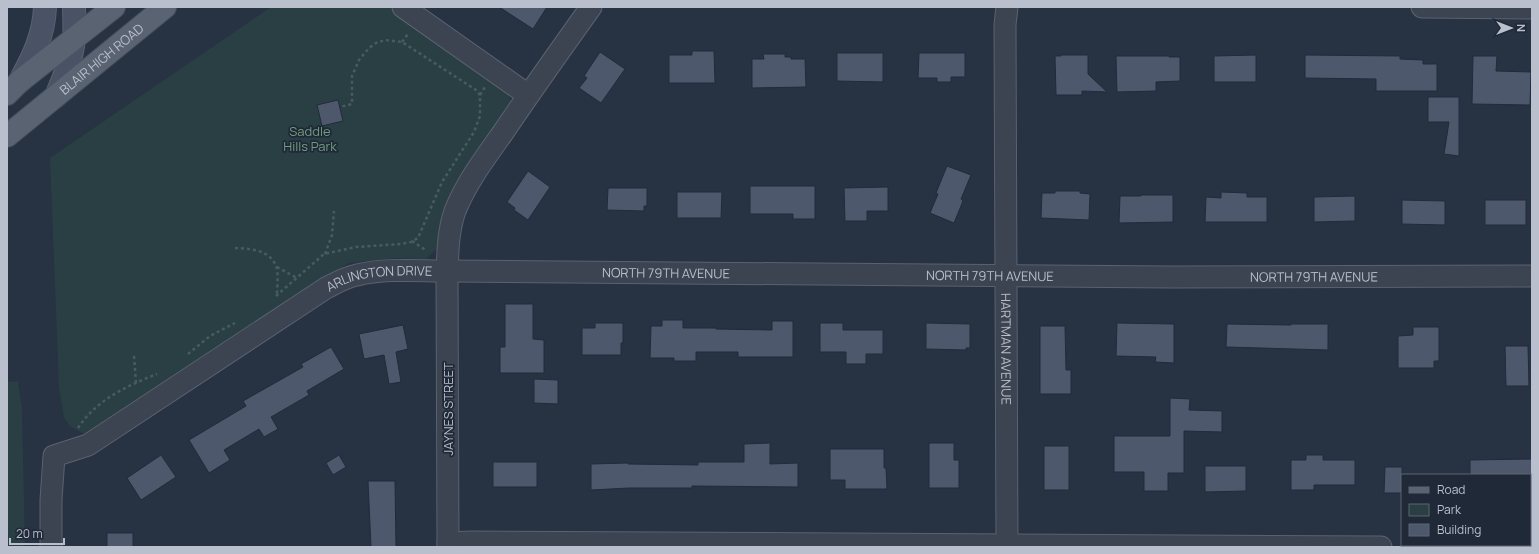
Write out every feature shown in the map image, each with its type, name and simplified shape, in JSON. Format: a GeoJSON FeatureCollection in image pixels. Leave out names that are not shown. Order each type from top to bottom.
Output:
{"type":"FeatureCollection","features":[{"type":"Feature","properties":{"kind":"main road"},"geometry":{"type":"LineString","coordinates":[[14,87],[36,52],[42,33],[45,7]]}},
{"type":"Feature","properties":{"kind":"main road"},"geometry":{"type":"LineString","coordinates":[[56,96],[70,62],[74,39],[74,7]]}},
{"type":"Feature","properties":{"kind":"main road"},"geometry":{"type":"LineString","coordinates":[[14,87],[114,7]]}},
{"type":"Feature","properties":{"kind":"main road","name":"BLAIR HIGH ROAD"},"geometry":{"type":"LineString","coordinates":[[7,136],[165,7]]}},
{"type":"Feature","properties":{"kind":"street"},"geometry":{"type":"LineString","coordinates":[[403,7],[528,95]]}},
{"type":"Feature","properties":{"kind":"street","name":"ARLINGTON DRIVE"},"geometry":{"type":"LineString","coordinates":[[58,455],[88,445],[326,288],[340,281],[357,275],[381,271],[447,271],[448,241],[452,223],[461,197],[472,177],[528,95],[591,7]]}},
{"type":"Feature","properties":{"kind":"street","name":"HARTMAN AVENUE"},"geometry":{"type":"LineString","coordinates":[[1006,7],[1005,275],[1007,546]]}},
{"type":"Feature","properties":{"kind":"street"},"geometry":{"type":"LineString","coordinates":[[1422,7],[1532,8]]}},
{"type":"Feature","properties":{"kind":"street","name":"NORTH 79TH AVENUE"},"geometry":{"type":"LineString","coordinates":[[447,271],[1170,277],[1532,276]]}},
{"type":"Feature","properties":{"kind":"street","name":"JAYNES STREET"},"geometry":{"type":"LineString","coordinates":[[447,271],[448,545]]}},
{"type":"Feature","properties":{"kind":"street"},"geometry":{"type":"LineString","coordinates":[[51,547],[51,500],[58,455]]}},
{"type":"Feature","properties":{"kind":"street"},"geometry":{"type":"LineString","coordinates":[[448,545],[480,542],[1381,547]]}},
{"type":"Feature","properties":{"kind":"path"},"geometry":{"type":"LineString","coordinates":[[324,254],[356,247],[401,244],[411,242],[418,238],[442,182],[474,132],[480,116],[480,95],[476,90],[402,42],[385,40],[376,43],[369,48],[359,60],[352,76],[352,104],[340,107]]}},
{"type":"Feature","properties":{"kind":"path"},"geometry":{"type":"LineString","coordinates":[[272,300],[324,254],[332,235],[334,211]]}},
{"type":"Feature","properties":{"kind":"path"},"geometry":{"type":"LineString","coordinates":[[235,248],[262,251],[276,267],[297,278]]}},
{"type":"Feature","properties":{"kind":"path"},"geometry":{"type":"LineString","coordinates":[[276,267],[277,295]]}},
{"type":"Feature","properties":{"kind":"path"},"geometry":{"type":"LineString","coordinates":[[183,358],[210,336],[240,321]]}},
{"type":"Feature","properties":{"kind":"path"},"geometry":{"type":"LineString","coordinates":[[134,356],[136,383]]}},
{"type":"Feature","properties":{"kind":"path"},"geometry":{"type":"LineString","coordinates":[[58,455],[92,409],[136,383],[163,371]]}},
{"type":"Feature","properties":{"kind":"green space","name":"Saddle Hills Park"},"geometry":{"type":"Polygon","coordinates":[[[271,7],[389,7],[504,88],[510,98],[509,109],[438,248],[426,259],[397,258],[349,263],[316,282],[84,434],[70,426],[64,418],[59,388],[50,158],[271,7]]]}},
{"type":"Feature","properties":{"kind":"green space"},"geometry":{"type":"Polygon","coordinates":[[[18,381],[22,409],[25,547],[7,547],[7,382],[18,381]]]}},
{"type":"Feature","properties":{"kind":"building"},"geometry":{"type":"Polygon","coordinates":[[[499,7],[547,7],[533,29],[499,7]]]}},
{"type":"Feature","properties":{"kind":"building"},"geometry":{"type":"Polygon","coordinates":[[[692,51],[714,51],[715,83],[669,83],[669,55],[692,55],[692,51]]]}},
{"type":"Feature","properties":{"kind":"building"},"geometry":{"type":"Polygon","coordinates":[[[600,52],[625,69],[601,103],[579,88],[587,78],[584,76],[600,52]]]}},
{"type":"Feature","properties":{"kind":"building"},"geometry":{"type":"Polygon","coordinates":[[[837,53],[883,53],[883,82],[837,81],[837,53]]]}},
{"type":"Feature","properties":{"kind":"building"},"geometry":{"type":"Polygon","coordinates":[[[919,53],[965,53],[965,77],[951,77],[951,82],[937,82],[937,78],[918,78],[919,53]]]}},
{"type":"Feature","properties":{"kind":"building"},"geometry":{"type":"Polygon","coordinates":[[[763,54],[785,54],[785,57],[791,57],[791,59],[805,59],[806,87],[752,88],[752,59],[764,59],[763,54]]]}},
{"type":"Feature","properties":{"kind":"building"},"geometry":{"type":"Polygon","coordinates":[[[1088,55],[1088,74],[1107,92],[1082,91],[1082,95],[1056,95],[1055,56],[1088,55]]]}},
{"type":"Feature","properties":{"kind":"building"},"geometry":{"type":"Polygon","coordinates":[[[1256,55],[1256,82],[1214,82],[1214,56],[1256,55]]]}},
{"type":"Feature","properties":{"kind":"building"},"geometry":{"type":"Polygon","coordinates":[[[1305,55],[1400,56],[1400,59],[1423,60],[1423,64],[1437,64],[1437,91],[1376,91],[1376,79],[1305,78],[1305,55]]]}},
{"type":"Feature","properties":{"kind":"building"},"geometry":{"type":"Polygon","coordinates":[[[1116,56],[1180,57],[1180,81],[1156,82],[1156,91],[1117,92],[1116,56]]]}},
{"type":"Feature","properties":{"kind":"building"},"geometry":{"type":"Polygon","coordinates":[[[1473,56],[1497,56],[1496,71],[1531,72],[1530,105],[1472,104],[1473,56]]]}},
{"type":"Feature","properties":{"kind":"building"},"geometry":{"type":"Polygon","coordinates":[[[1428,97],[1459,97],[1459,156],[1444,154],[1449,122],[1428,122],[1428,97]]]}},
{"type":"Feature","properties":{"kind":"building"},"geometry":{"type":"Polygon","coordinates":[[[338,100],[343,121],[322,126],[317,105],[338,100]]]}},
{"type":"Feature","properties":{"kind":"building"},"geometry":{"type":"Polygon","coordinates":[[[947,166],[971,175],[961,199],[963,201],[954,223],[930,213],[947,166]]]}},
{"type":"Feature","properties":{"kind":"building"},"geometry":{"type":"Polygon","coordinates":[[[528,171],[550,187],[528,220],[514,210],[515,208],[507,202],[528,171]]]}},
{"type":"Feature","properties":{"kind":"building"},"geometry":{"type":"Polygon","coordinates":[[[750,186],[815,186],[815,219],[793,219],[793,214],[750,214],[750,186]]]}},
{"type":"Feature","properties":{"kind":"building"},"geometry":{"type":"Polygon","coordinates":[[[888,187],[888,211],[867,211],[867,221],[845,221],[844,188],[888,187]]]}},
{"type":"Feature","properties":{"kind":"building"},"geometry":{"type":"Polygon","coordinates":[[[608,188],[647,188],[647,206],[644,206],[644,211],[607,210],[608,188]]]}},
{"type":"Feature","properties":{"kind":"building"},"geometry":{"type":"Polygon","coordinates":[[[1055,191],[1080,191],[1080,193],[1090,194],[1089,220],[1041,218],[1042,193],[1055,193],[1055,191]]]}},
{"type":"Feature","properties":{"kind":"building"},"geometry":{"type":"Polygon","coordinates":[[[677,192],[722,192],[721,218],[677,218],[677,192]]]}},
{"type":"Feature","properties":{"kind":"building"},"geometry":{"type":"Polygon","coordinates":[[[1221,192],[1247,193],[1247,197],[1267,197],[1267,222],[1205,222],[1206,197],[1221,198],[1221,192]]]}},
{"type":"Feature","properties":{"kind":"building"},"geometry":{"type":"Polygon","coordinates":[[[1173,195],[1173,222],[1119,223],[1120,196],[1173,195]]]}},
{"type":"Feature","properties":{"kind":"building"},"geometry":{"type":"Polygon","coordinates":[[[1355,196],[1355,221],[1314,222],[1314,197],[1355,196]]]}},
{"type":"Feature","properties":{"kind":"building"},"geometry":{"type":"Polygon","coordinates":[[[1402,200],[1445,201],[1445,225],[1402,224],[1402,200]]]}},
{"type":"Feature","properties":{"kind":"building"},"geometry":{"type":"Polygon","coordinates":[[[1485,200],[1526,200],[1526,225],[1485,225],[1485,200]]]}},
{"type":"Feature","properties":{"kind":"building"},"geometry":{"type":"Polygon","coordinates":[[[505,304],[533,304],[533,339],[544,340],[544,373],[500,373],[500,347],[505,347],[505,304]]]}},
{"type":"Feature","properties":{"kind":"building"},"geometry":{"type":"Polygon","coordinates":[[[662,320],[683,320],[683,328],[772,330],[772,321],[793,321],[793,357],[738,357],[738,352],[696,352],[696,361],[674,361],[674,358],[650,358],[651,326],[662,326],[662,320]]]}},
{"type":"Feature","properties":{"kind":"building"},"geometry":{"type":"Polygon","coordinates":[[[595,323],[623,323],[623,343],[621,343],[621,355],[582,355],[582,328],[595,328],[595,323]]]}},
{"type":"Feature","properties":{"kind":"building"},"geometry":{"type":"Polygon","coordinates":[[[820,323],[843,323],[843,330],[883,330],[883,354],[866,354],[866,364],[846,364],[846,352],[820,352],[820,323]]]}},
{"type":"Feature","properties":{"kind":"building"},"geometry":{"type":"Polygon","coordinates":[[[926,323],[970,324],[970,348],[966,348],[966,350],[926,349],[926,323]]]}},
{"type":"Feature","properties":{"kind":"building"},"geometry":{"type":"Polygon","coordinates":[[[1117,323],[1174,324],[1174,363],[1155,362],[1156,357],[1116,356],[1117,323]]]}},
{"type":"Feature","properties":{"kind":"building"},"geometry":{"type":"Polygon","coordinates":[[[1227,324],[1328,324],[1328,350],[1226,347],[1227,324]]]}},
{"type":"Feature","properties":{"kind":"building"},"geometry":{"type":"Polygon","coordinates":[[[403,325],[408,349],[396,352],[401,382],[389,384],[384,355],[364,359],[359,334],[403,325]]]}},
{"type":"Feature","properties":{"kind":"building"},"geometry":{"type":"Polygon","coordinates":[[[1040,326],[1065,326],[1066,370],[1071,370],[1071,394],[1040,394],[1040,326]]]}},
{"type":"Feature","properties":{"kind":"building"},"geometry":{"type":"Polygon","coordinates":[[[1413,327],[1439,327],[1439,361],[1434,361],[1434,368],[1398,368],[1398,336],[1413,335],[1413,327]]]}},
{"type":"Feature","properties":{"kind":"building"},"geometry":{"type":"Polygon","coordinates":[[[1505,346],[1528,346],[1529,386],[1506,386],[1505,346]]]}},
{"type":"Feature","properties":{"kind":"building"},"geometry":{"type":"Polygon","coordinates":[[[331,347],[344,369],[307,391],[309,395],[271,417],[278,429],[264,437],[259,429],[224,450],[230,460],[209,473],[189,440],[246,406],[243,401],[303,367],[301,364],[331,347]]]}},
{"type":"Feature","properties":{"kind":"building"},"geometry":{"type":"Polygon","coordinates":[[[534,379],[558,380],[558,404],[534,403],[534,379]]]}},
{"type":"Feature","properties":{"kind":"building"},"geometry":{"type":"Polygon","coordinates":[[[1170,398],[1190,399],[1189,410],[1222,411],[1222,432],[1184,431],[1184,473],[1168,473],[1168,491],[1144,491],[1144,472],[1114,472],[1114,436],[1170,436],[1170,398]]]}},
{"type":"Feature","properties":{"kind":"building"},"geometry":{"type":"Polygon","coordinates":[[[770,443],[770,464],[798,463],[798,487],[692,486],[692,488],[629,488],[591,490],[591,464],[628,463],[698,465],[698,462],[744,462],[744,444],[770,443]]]}},
{"type":"Feature","properties":{"kind":"building"},"geometry":{"type":"Polygon","coordinates":[[[929,443],[954,443],[954,460],[959,460],[959,488],[929,488],[929,443]]]}},
{"type":"Feature","properties":{"kind":"building"},"geometry":{"type":"Polygon","coordinates":[[[1044,446],[1069,446],[1069,490],[1044,490],[1044,446]]]}},
{"type":"Feature","properties":{"kind":"building"},"geometry":{"type":"Polygon","coordinates":[[[830,449],[884,449],[884,468],[886,468],[887,489],[845,489],[845,480],[830,480],[830,449]]]}},
{"type":"Feature","properties":{"kind":"building"},"geometry":{"type":"Polygon","coordinates":[[[161,455],[176,477],[141,500],[127,478],[161,455]]]}},
{"type":"Feature","properties":{"kind":"building"},"geometry":{"type":"Polygon","coordinates":[[[339,455],[346,467],[333,475],[326,463],[339,455]]]}},
{"type":"Feature","properties":{"kind":"building"},"geometry":{"type":"Polygon","coordinates":[[[1306,455],[1323,455],[1323,460],[1355,460],[1355,485],[1314,485],[1314,490],[1291,490],[1291,460],[1306,460],[1306,455]]]}},
{"type":"Feature","properties":{"kind":"building"},"geometry":{"type":"Polygon","coordinates":[[[1532,459],[1532,475],[1470,474],[1470,460],[1532,459]]]}},
{"type":"Feature","properties":{"kind":"building"},"geometry":{"type":"Polygon","coordinates":[[[493,462],[537,462],[537,487],[493,487],[493,462]]]}},
{"type":"Feature","properties":{"kind":"building"},"geometry":{"type":"Polygon","coordinates":[[[1205,466],[1246,466],[1246,491],[1205,492],[1205,466]]]}},
{"type":"Feature","properties":{"kind":"building"},"geometry":{"type":"Polygon","coordinates":[[[1385,467],[1402,467],[1401,493],[1384,493],[1385,467]]]}},
{"type":"Feature","properties":{"kind":"building"},"geometry":{"type":"Polygon","coordinates":[[[368,481],[395,481],[396,547],[371,547],[368,481]]]}},
{"type":"Feature","properties":{"kind":"building"},"geometry":{"type":"Polygon","coordinates":[[[107,533],[133,533],[133,547],[107,547],[107,533]]]}}]}
